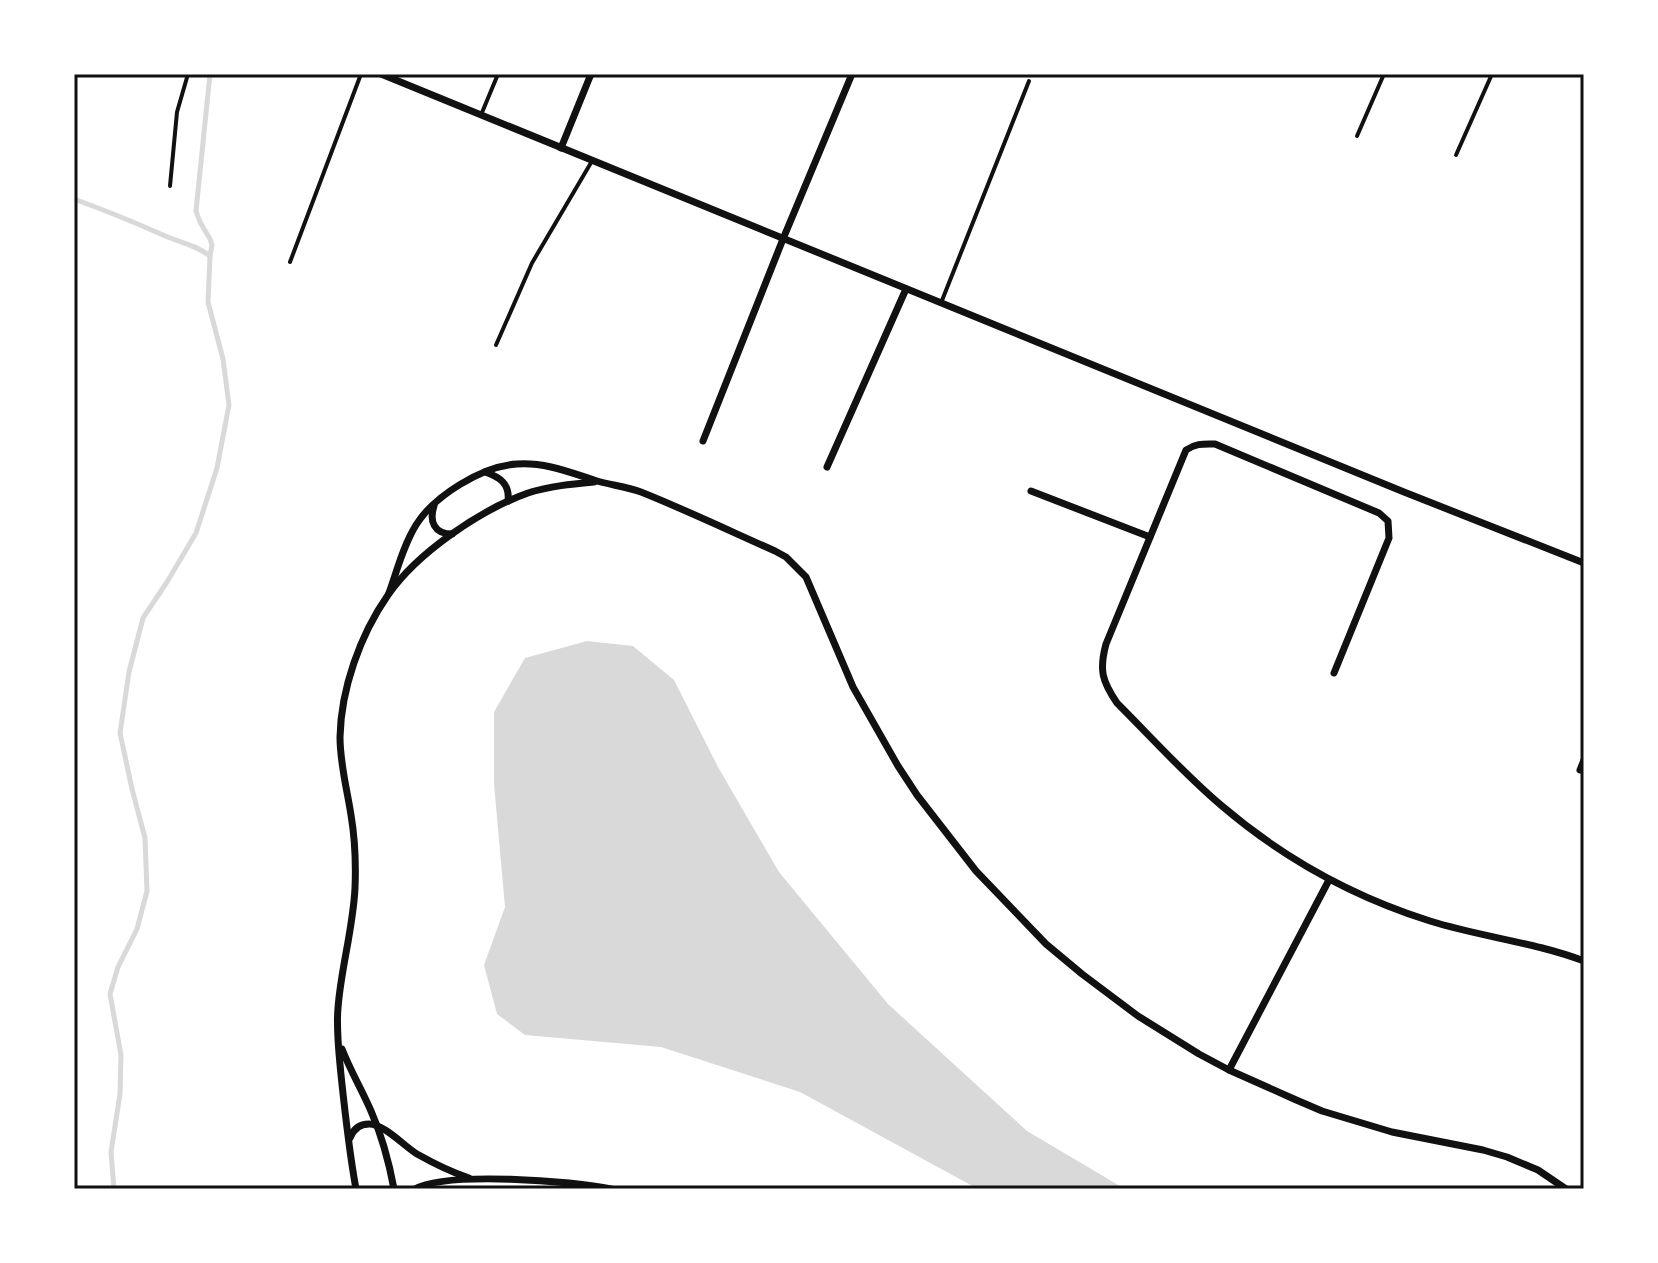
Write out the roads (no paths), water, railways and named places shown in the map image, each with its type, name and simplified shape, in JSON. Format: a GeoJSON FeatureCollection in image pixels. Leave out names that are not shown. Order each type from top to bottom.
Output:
{"type":"FeatureCollection","features":[{"type":"Feature","properties":{"kind":"street"},"geometry":{"type":"LineString","coordinates":[[381,74],[1389,487],[1584,563]]}},
{"type":"Feature","properties":{"kind":"street"},"geometry":{"type":"LineString","coordinates":[[402,83],[406,74]]}},
{"type":"Feature","properties":{"kind":"street"},"geometry":{"type":"LineString","coordinates":[[561,148],[591,74]]}},
{"type":"Feature","properties":{"kind":"street"},"geometry":{"type":"LineString","coordinates":[[703,441],[852,74]]}},
{"type":"Feature","properties":{"kind":"street"},"geometry":{"type":"LineString","coordinates":[[827,467],[906,289]]}},
{"type":"Feature","properties":{"kind":"street"},"geometry":{"type":"LineString","coordinates":[[1334,673],[1389,538],[1388,521],[1379,513],[1215,444],[1192,445],[1186,450],[1106,644],[1102,675],[1117,703],[1221,805],[1258,834],[1329,880],[1429,921],[1555,950],[1584,961]]}},
{"type":"Feature","properties":{"kind":"street"},"geometry":{"type":"LineString","coordinates":[[356,1189],[348,1142],[337,1011],[353,909],[356,867],[342,765],[342,710],[353,663],[389,593],[417,523],[457,487],[499,466],[519,463],[544,465],[639,492],[775,551],[795,565],[814,593],[853,687],[917,795],[976,871],[1046,944],[1138,1016],[1229,1070],[1322,1111],[1392,1132],[1507,1157],[1538,1170],[1566,1189]]}},
{"type":"Feature","properties":{"kind":"street"},"geometry":{"type":"LineString","coordinates":[[485,472],[502,480],[509,493],[508,501]]}},
{"type":"Feature","properties":{"kind":"street"},"geometry":{"type":"LineString","coordinates":[[389,593],[428,554],[477,517],[531,492],[565,484],[598,482]]}},
{"type":"Feature","properties":{"kind":"street"},"geometry":{"type":"LineString","coordinates":[[1031,491],[1150,537]]}},
{"type":"Feature","properties":{"kind":"street"},"geometry":{"type":"LineString","coordinates":[[435,504],[431,518],[433,525],[438,531],[452,534]]}},
{"type":"Feature","properties":{"kind":"street"},"geometry":{"type":"LineString","coordinates":[[1580,770],[1584,760]]}},
{"type":"Feature","properties":{"kind":"street"},"geometry":{"type":"LineString","coordinates":[[1229,1070],[1329,880]]}},
{"type":"Feature","properties":{"kind":"street"},"geometry":{"type":"LineString","coordinates":[[338,1039],[377,1127],[394,1189]]}},
{"type":"Feature","properties":{"kind":"street"},"geometry":{"type":"LineString","coordinates":[[348,1142],[357,1127],[369,1124],[415,1153],[471,1179]]}},
{"type":"Feature","properties":{"kind":"street"},"geometry":{"type":"LineString","coordinates":[[415,1189],[431,1183],[471,1179],[533,1181],[611,1189]]}},
{"type":"Feature","properties":{"kind":"lane"},"geometry":{"type":"LineString","coordinates":[[170,186],[177,112],[188,74]]}},
{"type":"Feature","properties":{"kind":"lane"},"geometry":{"type":"LineString","coordinates":[[290,262],[361,74]]}},
{"type":"Feature","properties":{"kind":"lane"},"geometry":{"type":"LineString","coordinates":[[481,115],[498,74]]}},
{"type":"Feature","properties":{"kind":"lane"},"geometry":{"type":"LineString","coordinates":[[1357,136],[1384,74]]}},
{"type":"Feature","properties":{"kind":"lane"},"geometry":{"type":"LineString","coordinates":[[1456,155],[1492,74]]}},
{"type":"Feature","properties":{"kind":"lane"},"geometry":{"type":"LineString","coordinates":[[941,303],[1029,81]]}},
{"type":"Feature","properties":{"kind":"lane"},"geometry":{"type":"LineString","coordinates":[[496,345],[532,263],[592,161]]}},
{"type":"Feature","properties":{"kind":"waterway"},"geometry":{"type":"LineString","coordinates":[[114,1189],[111,1152],[120,1094],[121,1055],[110,994],[118,967],[137,929],[147,891],[145,838],[120,733],[129,672],[143,618],[196,533],[217,468],[229,405],[223,359],[208,302],[212,245],[196,211],[210,74]]}},
{"type":"Feature","properties":{"kind":"waterway"},"geometry":{"type":"LineString","coordinates":[[74,199],[193,246],[210,256]]}}]}
